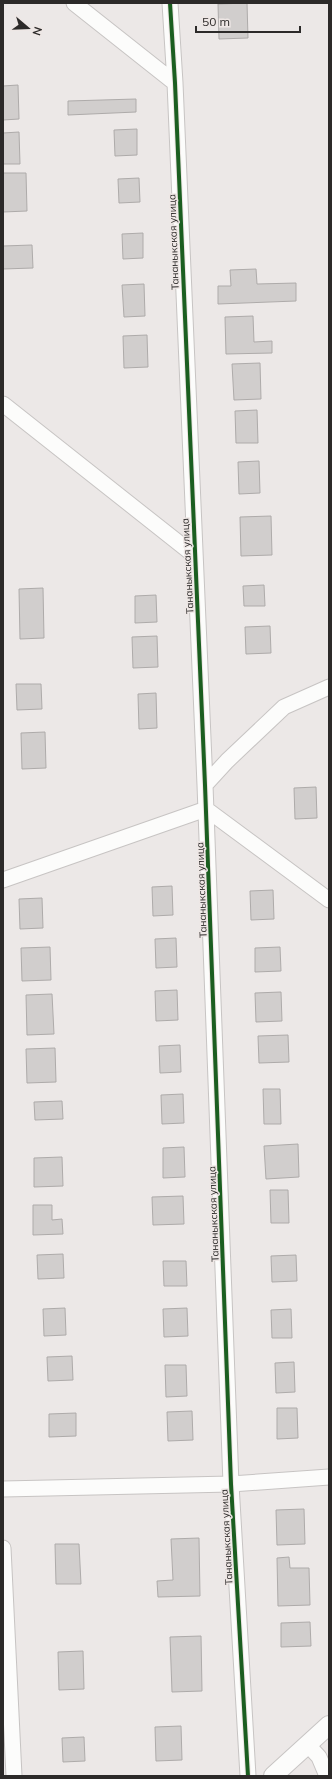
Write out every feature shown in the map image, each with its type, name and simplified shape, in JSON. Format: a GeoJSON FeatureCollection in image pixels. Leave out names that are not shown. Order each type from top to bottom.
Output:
{"type":"FeatureCollection","features":[{"type":"Feature","properties":{"kind":"main road"},"geometry":{"type":"LineString","coordinates":[[272,1776],[329,1725]]}},
{"type":"Feature","properties":{"kind":"street"},"geometry":{"type":"LineString","coordinates":[[74,3],[175,83]]}},
{"type":"Feature","properties":{"kind":"street","name":"Тананыкская улица"},"geometry":{"type":"LineString","coordinates":[[170,3],[175,83],[206,809],[231,1484],[248,1776]]}},
{"type":"Feature","properties":{"kind":"street"},"geometry":{"type":"LineString","coordinates":[[3,404],[194,555]]}},
{"type":"Feature","properties":{"kind":"street"},"geometry":{"type":"LineString","coordinates":[[205,785],[227,761],[284,707],[329,687]]}},
{"type":"Feature","properties":{"kind":"street"},"geometry":{"type":"LineString","coordinates":[[3,880],[206,809],[329,900]]}},
{"type":"Feature","properties":{"kind":"street"},"geometry":{"type":"LineString","coordinates":[[3,1489],[231,1484],[329,1477]]}},
{"type":"Feature","properties":{"kind":"street"},"geometry":{"type":"LineString","coordinates":[[3,1548],[14,1776]]}},
{"type":"Feature","properties":{"kind":"street"},"geometry":{"type":"LineString","coordinates":[[308,1745],[318,1757],[327,1776]]}},
{"type":"Feature","properties":{"kind":"building"},"geometry":{"type":"Polygon","coordinates":[[[247,3],[248,38],[219,39],[218,4],[247,3]]]}},
{"type":"Feature","properties":{"kind":"building"},"geometry":{"type":"Polygon","coordinates":[[[18,85],[19,119],[3,120],[3,86],[18,85]]]}},
{"type":"Feature","properties":{"kind":"building"},"geometry":{"type":"Polygon","coordinates":[[[136,99],[136,112],[68,115],[68,101],[136,99]]]}},
{"type":"Feature","properties":{"kind":"building"},"geometry":{"type":"Polygon","coordinates":[[[137,129],[137,155],[115,156],[114,130],[137,129]]]}},
{"type":"Feature","properties":{"kind":"building"},"geometry":{"type":"Polygon","coordinates":[[[19,132],[20,164],[3,164],[3,133],[19,132]]]}},
{"type":"Feature","properties":{"kind":"building"},"geometry":{"type":"Polygon","coordinates":[[[3,173],[26,173],[27,211],[3,212],[3,173]]]}},
{"type":"Feature","properties":{"kind":"building"},"geometry":{"type":"Polygon","coordinates":[[[139,178],[140,202],[119,203],[118,179],[139,178]]]}},
{"type":"Feature","properties":{"kind":"building"},"geometry":{"type":"Polygon","coordinates":[[[143,233],[143,258],[123,259],[122,234],[143,233]]]}},
{"type":"Feature","properties":{"kind":"building"},"geometry":{"type":"Polygon","coordinates":[[[32,245],[33,268],[3,269],[3,246],[32,245]]]}},
{"type":"Feature","properties":{"kind":"building"},"geometry":{"type":"Polygon","coordinates":[[[256,269],[257,284],[296,283],[296,301],[218,304],[218,286],[231,286],[230,270],[256,269]]]}},
{"type":"Feature","properties":{"kind":"building"},"geometry":{"type":"Polygon","coordinates":[[[144,284],[145,316],[124,317],[122,285],[144,284]]]}},
{"type":"Feature","properties":{"kind":"building"},"geometry":{"type":"Polygon","coordinates":[[[253,316],[254,342],[272,341],[272,353],[226,354],[225,317],[253,316]]]}},
{"type":"Feature","properties":{"kind":"building"},"geometry":{"type":"Polygon","coordinates":[[[147,335],[148,367],[124,368],[123,336],[147,335]]]}},
{"type":"Feature","properties":{"kind":"building"},"geometry":{"type":"Polygon","coordinates":[[[260,363],[261,399],[234,400],[232,364],[260,363]]]}},
{"type":"Feature","properties":{"kind":"building"},"geometry":{"type":"Polygon","coordinates":[[[257,410],[258,443],[236,443],[235,411],[257,410]]]}},
{"type":"Feature","properties":{"kind":"building"},"geometry":{"type":"Polygon","coordinates":[[[259,461],[260,493],[239,494],[238,462],[259,461]]]}},
{"type":"Feature","properties":{"kind":"building"},"geometry":{"type":"Polygon","coordinates":[[[271,516],[272,555],[241,556],[240,517],[271,516]]]}},
{"type":"Feature","properties":{"kind":"building"},"geometry":{"type":"Polygon","coordinates":[[[264,585],[265,606],[244,606],[243,586],[264,585]]]}},
{"type":"Feature","properties":{"kind":"building"},"geometry":{"type":"Polygon","coordinates":[[[43,588],[44,638],[20,639],[19,589],[43,588]]]}},
{"type":"Feature","properties":{"kind":"building"},"geometry":{"type":"Polygon","coordinates":[[[156,595],[157,622],[135,623],[135,596],[156,595]]]}},
{"type":"Feature","properties":{"kind":"building"},"geometry":{"type":"Polygon","coordinates":[[[270,626],[271,653],[246,654],[245,627],[270,626]]]}},
{"type":"Feature","properties":{"kind":"building"},"geometry":{"type":"Polygon","coordinates":[[[157,636],[158,667],[133,668],[132,637],[157,636]]]}},
{"type":"Feature","properties":{"kind":"building"},"geometry":{"type":"Polygon","coordinates":[[[16,684],[41,684],[42,709],[17,710],[16,684]]]}},
{"type":"Feature","properties":{"kind":"building"},"geometry":{"type":"Polygon","coordinates":[[[156,693],[157,728],[139,729],[138,694],[156,693]]]}},
{"type":"Feature","properties":{"kind":"building"},"geometry":{"type":"Polygon","coordinates":[[[45,732],[46,768],[22,769],[21,733],[45,732]]]}},
{"type":"Feature","properties":{"kind":"building"},"geometry":{"type":"Polygon","coordinates":[[[316,787],[317,818],[295,819],[294,788],[316,787]]]}},
{"type":"Feature","properties":{"kind":"building"},"geometry":{"type":"Polygon","coordinates":[[[172,886],[173,915],[153,916],[152,887],[172,886]]]}},
{"type":"Feature","properties":{"kind":"building"},"geometry":{"type":"Polygon","coordinates":[[[273,890],[274,919],[251,920],[250,891],[273,890]]]}},
{"type":"Feature","properties":{"kind":"building"},"geometry":{"type":"Polygon","coordinates":[[[42,898],[43,928],[20,929],[19,899],[42,898]]]}},
{"type":"Feature","properties":{"kind":"building"},"geometry":{"type":"Polygon","coordinates":[[[176,938],[177,967],[156,968],[155,939],[176,938]]]}},
{"type":"Feature","properties":{"kind":"building"},"geometry":{"type":"Polygon","coordinates":[[[50,947],[51,980],[22,981],[21,948],[50,947]]]}},
{"type":"Feature","properties":{"kind":"building"},"geometry":{"type":"Polygon","coordinates":[[[280,947],[281,971],[255,972],[255,948],[280,947]]]}},
{"type":"Feature","properties":{"kind":"building"},"geometry":{"type":"Polygon","coordinates":[[[177,990],[178,1020],[156,1021],[155,991],[177,990]]]}},
{"type":"Feature","properties":{"kind":"building"},"geometry":{"type":"Polygon","coordinates":[[[281,992],[282,1021],[256,1022],[255,993],[281,992]]]}},
{"type":"Feature","properties":{"kind":"building"},"geometry":{"type":"Polygon","coordinates":[[[52,994],[54,1034],[27,1035],[26,995],[52,994]]]}},
{"type":"Feature","properties":{"kind":"building"},"geometry":{"type":"Polygon","coordinates":[[[288,1035],[289,1062],[259,1063],[258,1036],[288,1035]]]}},
{"type":"Feature","properties":{"kind":"building"},"geometry":{"type":"Polygon","coordinates":[[[180,1045],[181,1072],[160,1073],[159,1046],[180,1045]]]}},
{"type":"Feature","properties":{"kind":"building"},"geometry":{"type":"Polygon","coordinates":[[[55,1048],[56,1082],[27,1083],[26,1049],[55,1048]]]}},
{"type":"Feature","properties":{"kind":"building"},"geometry":{"type":"Polygon","coordinates":[[[263,1089],[280,1089],[281,1124],[264,1124],[263,1089]]]}},
{"type":"Feature","properties":{"kind":"building"},"geometry":{"type":"Polygon","coordinates":[[[183,1094],[184,1123],[162,1124],[161,1095],[183,1094]]]}},
{"type":"Feature","properties":{"kind":"building"},"geometry":{"type":"Polygon","coordinates":[[[62,1101],[63,1119],[35,1120],[34,1102],[62,1101]]]}},
{"type":"Feature","properties":{"kind":"building"},"geometry":{"type":"Polygon","coordinates":[[[298,1144],[299,1177],[266,1179],[264,1146],[298,1144]]]}},
{"type":"Feature","properties":{"kind":"building"},"geometry":{"type":"Polygon","coordinates":[[[184,1147],[185,1177],[163,1178],[163,1148],[184,1147]]]}},
{"type":"Feature","properties":{"kind":"building"},"geometry":{"type":"Polygon","coordinates":[[[62,1157],[63,1186],[34,1187],[34,1158],[62,1157]]]}},
{"type":"Feature","properties":{"kind":"building"},"geometry":{"type":"Polygon","coordinates":[[[270,1190],[288,1190],[289,1223],[271,1223],[270,1190]]]}},
{"type":"Feature","properties":{"kind":"building"},"geometry":{"type":"Polygon","coordinates":[[[183,1196],[184,1224],[153,1225],[152,1197],[183,1196]]]}},
{"type":"Feature","properties":{"kind":"building"},"geometry":{"type":"Polygon","coordinates":[[[33,1205],[52,1205],[52,1220],[62,1219],[63,1234],[33,1235],[33,1205]]]}},
{"type":"Feature","properties":{"kind":"building"},"geometry":{"type":"Polygon","coordinates":[[[63,1254],[64,1278],[38,1279],[37,1255],[63,1254]]]}},
{"type":"Feature","properties":{"kind":"building"},"geometry":{"type":"Polygon","coordinates":[[[296,1255],[297,1281],[272,1282],[271,1256],[296,1255]]]}},
{"type":"Feature","properties":{"kind":"building"},"geometry":{"type":"Polygon","coordinates":[[[163,1261],[186,1261],[187,1286],[164,1286],[163,1261]]]}},
{"type":"Feature","properties":{"kind":"building"},"geometry":{"type":"Polygon","coordinates":[[[65,1308],[66,1335],[44,1336],[43,1309],[65,1308]]]}},
{"type":"Feature","properties":{"kind":"building"},"geometry":{"type":"Polygon","coordinates":[[[187,1308],[188,1336],[164,1337],[163,1309],[187,1308]]]}},
{"type":"Feature","properties":{"kind":"building"},"geometry":{"type":"Polygon","coordinates":[[[291,1309],[292,1338],[272,1338],[271,1310],[291,1309]]]}},
{"type":"Feature","properties":{"kind":"building"},"geometry":{"type":"Polygon","coordinates":[[[72,1356],[73,1380],[48,1381],[47,1357],[72,1356]]]}},
{"type":"Feature","properties":{"kind":"building"},"geometry":{"type":"Polygon","coordinates":[[[294,1362],[295,1392],[276,1393],[275,1363],[294,1362]]]}},
{"type":"Feature","properties":{"kind":"building"},"geometry":{"type":"Polygon","coordinates":[[[165,1365],[186,1365],[187,1396],[166,1397],[165,1365]]]}},
{"type":"Feature","properties":{"kind":"building"},"geometry":{"type":"Polygon","coordinates":[[[277,1408],[297,1408],[298,1438],[277,1439],[277,1408]]]}},
{"type":"Feature","properties":{"kind":"building"},"geometry":{"type":"Polygon","coordinates":[[[192,1411],[193,1440],[168,1441],[167,1412],[192,1411]]]}},
{"type":"Feature","properties":{"kind":"building"},"geometry":{"type":"Polygon","coordinates":[[[76,1413],[76,1436],[49,1437],[49,1414],[76,1413]]]}},
{"type":"Feature","properties":{"kind":"building"},"geometry":{"type":"Polygon","coordinates":[[[304,1509],[305,1544],[277,1545],[276,1510],[304,1509]]]}},
{"type":"Feature","properties":{"kind":"building"},"geometry":{"type":"Polygon","coordinates":[[[199,1538],[200,1596],[158,1597],[157,1581],[173,1580],[171,1539],[199,1538]]]}},
{"type":"Feature","properties":{"kind":"building"},"geometry":{"type":"Polygon","coordinates":[[[55,1544],[79,1544],[81,1584],[56,1584],[55,1544]]]}},
{"type":"Feature","properties":{"kind":"building"},"geometry":{"type":"Polygon","coordinates":[[[289,1557],[290,1568],[309,1568],[310,1605],[278,1606],[277,1558],[289,1557]]]}},
{"type":"Feature","properties":{"kind":"building"},"geometry":{"type":"Polygon","coordinates":[[[310,1622],[311,1646],[281,1647],[281,1623],[310,1622]]]}},
{"type":"Feature","properties":{"kind":"building"},"geometry":{"type":"Polygon","coordinates":[[[201,1636],[202,1691],[172,1692],[170,1637],[201,1636]]]}},
{"type":"Feature","properties":{"kind":"building"},"geometry":{"type":"Polygon","coordinates":[[[83,1651],[84,1689],[59,1690],[58,1652],[83,1651]]]}},
{"type":"Feature","properties":{"kind":"building"},"geometry":{"type":"Polygon","coordinates":[[[181,1726],[182,1760],[156,1761],[155,1727],[181,1726]]]}},
{"type":"Feature","properties":{"kind":"building"},"geometry":{"type":"Polygon","coordinates":[[[84,1737],[85,1761],[63,1762],[62,1738],[84,1737]]]}},
{"type":"Feature","properties":{"kind":"cycle path"},"geometry":{"type":"LineString","coordinates":[[170,3],[175,83],[205,785],[231,1484],[248,1776]]}}]}
